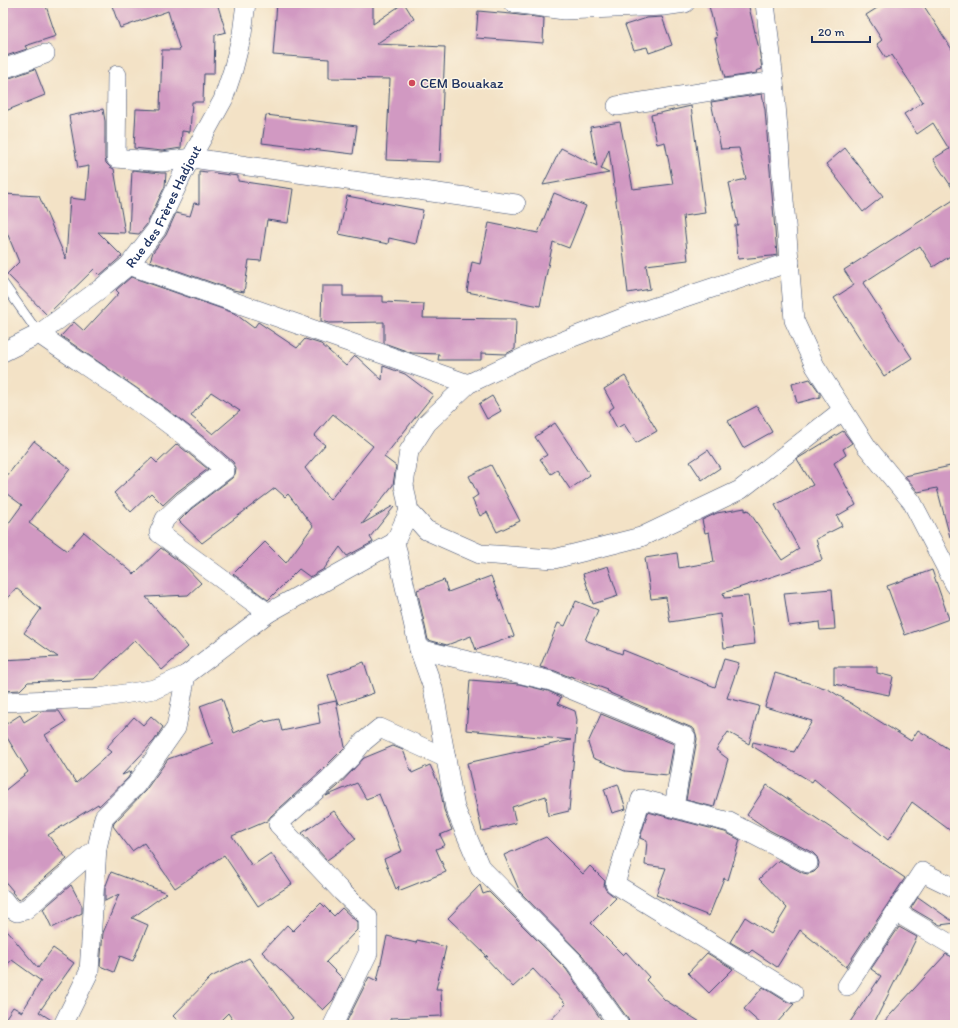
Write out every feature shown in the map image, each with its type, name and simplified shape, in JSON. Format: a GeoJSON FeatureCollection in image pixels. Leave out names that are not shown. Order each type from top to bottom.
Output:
{"type":"FeatureCollection","features":[{"type":"Feature","properties":{"kind":"street","name":"Rue des Frères Hadjout"},"geometry":{"type":"LineString","coordinates":[[3,352],[39,334],[100,289],[129,265],[156,230],[222,100],[233,70],[242,34],[246,3]]}},
{"type":"Feature","properties":{"kind":"street"},"geometry":{"type":"LineString","coordinates":[[513,3],[564,10],[664,6],[684,3]]}},
{"type":"Feature","properties":{"kind":"street"},"geometry":{"type":"LineString","coordinates":[[765,3],[774,81],[794,320],[815,366],[843,410],[867,447],[912,502],[955,585]]}},
{"type":"Feature","properties":{"kind":"street"},"geometry":{"type":"LineString","coordinates":[[3,70],[44,54]]}},
{"type":"Feature","properties":{"kind":"street"},"geometry":{"type":"LineString","coordinates":[[117,75],[116,158],[162,162],[192,158],[516,204]]}},
{"type":"Feature","properties":{"kind":"street"},"geometry":{"type":"LineString","coordinates":[[617,106],[774,81]]}},
{"type":"Feature","properties":{"kind":"street"},"geometry":{"type":"LineString","coordinates":[[790,262],[625,317],[537,351],[468,384],[427,423],[409,451],[404,485],[409,511],[426,530],[480,554],[554,559],[641,537],[740,490],[843,410]]}},
{"type":"Feature","properties":{"kind":"street"},"geometry":{"type":"LineString","coordinates":[[129,265],[468,384]]}},
{"type":"Feature","properties":{"kind":"street"},"geometry":{"type":"LineString","coordinates":[[39,334],[186,436],[224,470],[165,519],[158,533],[268,613]]}},
{"type":"Feature","properties":{"kind":"street"},"geometry":{"type":"LineString","coordinates":[[3,702],[99,698],[155,689],[186,675],[268,613],[394,542],[409,511]]}},
{"type":"Feature","properties":{"kind":"street"},"geometry":{"type":"LineString","coordinates":[[394,542],[419,649],[433,688],[455,808],[480,867],[574,962],[619,1025]]}},
{"type":"Feature","properties":{"kind":"street"},"geometry":{"type":"LineString","coordinates":[[419,649],[551,681],[686,736],[674,807]]}},
{"type":"Feature","properties":{"kind":"street"},"geometry":{"type":"LineString","coordinates":[[63,1025],[89,972],[97,848],[104,817],[136,785],[176,728],[186,675]]}},
{"type":"Feature","properties":{"kind":"street"},"geometry":{"type":"LineString","coordinates":[[333,1025],[368,953],[368,917],[342,892],[278,824],[328,779],[351,757],[363,742],[380,728],[446,758]]}},
{"type":"Feature","properties":{"kind":"street"},"geometry":{"type":"LineString","coordinates":[[793,993],[616,884],[641,799],[729,822],[808,863]]}},
{"type":"Feature","properties":{"kind":"street"},"geometry":{"type":"LineString","coordinates":[[3,899],[10,908],[17,912],[25,910],[97,848]]}},
{"type":"Feature","properties":{"kind":"street"},"geometry":{"type":"LineString","coordinates":[[847,986],[922,872],[955,888]]}},
{"type":"Feature","properties":{"kind":"street"},"geometry":{"type":"LineString","coordinates":[[896,912],[955,947]]}},
{"type":"Feature","properties":{"kind":"lane"},"geometry":{"type":"LineString","coordinates":[[3,283],[39,334]]}},
{"type":"Feature","properties":{"kind":"building"},"geometry":{"type":"Polygon","coordinates":[[[3,3],[45,3],[56,36],[25,46],[27,49],[3,57],[3,3]]]}},
{"type":"Feature","properties":{"kind":"building"},"geometry":{"type":"Polygon","coordinates":[[[111,3],[217,3],[226,32],[215,35],[214,74],[204,74],[203,102],[192,102],[190,132],[182,131],[181,148],[162,151],[134,148],[136,109],[160,110],[162,50],[180,50],[168,11],[120,28],[111,3]]]}},
{"type":"Feature","properties":{"kind":"building"},"geometry":{"type":"Polygon","coordinates":[[[277,3],[373,3],[373,24],[404,3],[414,19],[376,44],[445,47],[440,162],[386,160],[390,79],[329,78],[329,59],[273,55],[277,3]]]}},
{"type":"Feature","properties":{"kind":"building"},"geometry":{"type":"Polygon","coordinates":[[[724,3],[748,3],[759,49],[762,69],[756,71],[757,73],[725,78],[709,6],[724,3]]]}},
{"type":"Feature","properties":{"kind":"building"},"geometry":{"type":"Polygon","coordinates":[[[885,3],[922,3],[955,54],[955,192],[933,159],[949,149],[933,123],[917,134],[904,114],[923,102],[892,55],[886,58],[877,44],[882,40],[866,15],[885,3]]]}},
{"type":"Feature","properties":{"kind":"building"},"geometry":{"type":"Polygon","coordinates":[[[478,11],[544,18],[543,43],[476,38],[478,11]]]}},
{"type":"Feature","properties":{"kind":"building"},"geometry":{"type":"Polygon","coordinates":[[[662,17],[672,45],[649,53],[647,47],[634,50],[625,25],[647,18],[662,17]]]}},
{"type":"Feature","properties":{"kind":"building"},"geometry":{"type":"Polygon","coordinates":[[[35,69],[45,95],[3,112],[3,80],[35,69]]]}},
{"type":"Feature","properties":{"kind":"building"},"geometry":{"type":"Polygon","coordinates":[[[762,94],[765,110],[777,255],[738,259],[735,225],[738,225],[729,183],[746,179],[739,148],[721,149],[711,102],[762,94]]]}},
{"type":"Feature","properties":{"kind":"building"},"geometry":{"type":"Polygon","coordinates":[[[691,106],[705,213],[683,216],[688,260],[646,265],[650,289],[628,293],[609,149],[601,169],[609,173],[543,185],[561,148],[597,166],[590,127],[620,122],[633,189],[673,184],[665,142],[657,144],[651,115],[691,106]]]}},
{"type":"Feature","properties":{"kind":"building"},"geometry":{"type":"Polygon","coordinates":[[[103,109],[105,121],[105,158],[106,163],[114,169],[125,233],[98,232],[122,256],[100,275],[94,269],[47,315],[7,274],[19,262],[3,223],[3,194],[39,196],[66,259],[70,198],[86,200],[89,166],[78,168],[69,116],[103,109]]]}},
{"type":"Feature","properties":{"kind":"building"},"geometry":{"type":"Polygon","coordinates":[[[266,115],[357,126],[353,154],[262,143],[266,115]]]}},
{"type":"Feature","properties":{"kind":"building"},"geometry":{"type":"Polygon","coordinates":[[[845,148],[883,196],[863,212],[826,164],[845,148]]]}},
{"type":"Feature","properties":{"kind":"building"},"geometry":{"type":"Polygon","coordinates":[[[132,170],[166,173],[165,186],[147,224],[139,234],[129,233],[132,170]]]}},
{"type":"Feature","properties":{"kind":"building"},"geometry":{"type":"Polygon","coordinates":[[[199,171],[238,176],[238,181],[293,189],[288,223],[267,220],[261,261],[249,260],[244,292],[233,290],[150,261],[153,252],[166,235],[176,213],[190,216],[194,203],[199,204],[199,171]]]}},
{"type":"Feature","properties":{"kind":"building"},"geometry":{"type":"Polygon","coordinates":[[[554,193],[586,206],[569,248],[553,242],[540,306],[467,292],[472,262],[480,264],[489,223],[538,233],[554,193]]]}},
{"type":"Feature","properties":{"kind":"building"},"geometry":{"type":"Polygon","coordinates":[[[347,196],[423,210],[416,244],[389,238],[388,244],[339,234],[347,196]]]}},
{"type":"Feature","properties":{"kind":"building"},"geometry":{"type":"Polygon","coordinates":[[[955,199],[955,253],[933,267],[920,246],[863,283],[912,358],[884,376],[834,298],[854,285],[844,270],[955,199]]]}},
{"type":"Feature","properties":{"kind":"building"},"geometry":{"type":"Polygon","coordinates":[[[131,277],[234,313],[254,328],[258,322],[297,348],[305,339],[321,344],[346,366],[355,356],[382,380],[383,366],[405,374],[433,395],[384,457],[396,466],[393,485],[362,524],[393,506],[394,507],[370,537],[373,542],[347,556],[340,547],[324,569],[310,577],[299,569],[268,600],[233,574],[265,542],[286,563],[313,526],[288,494],[285,497],[275,488],[202,543],[179,521],[191,509],[232,478],[235,474],[236,468],[233,462],[210,442],[164,407],[61,336],[74,322],[84,331],[119,293],[116,290],[131,277]],[[211,392],[191,416],[213,434],[240,411],[211,392]],[[333,414],[314,436],[325,445],[305,468],[330,500],[373,446],[333,414]]]}},
{"type":"Feature","properties":{"kind":"building"},"geometry":{"type":"Polygon","coordinates":[[[322,286],[343,286],[343,296],[383,296],[383,302],[424,304],[423,318],[516,319],[515,349],[506,354],[481,353],[481,360],[438,360],[439,354],[412,353],[384,343],[384,322],[329,323],[321,321],[322,286]]]}},
{"type":"Feature","properties":{"kind":"building"},"geometry":{"type":"Polygon","coordinates":[[[625,376],[657,431],[636,443],[624,424],[617,428],[608,411],[614,407],[604,389],[625,376]]]}},
{"type":"Feature","properties":{"kind":"building"},"geometry":{"type":"Polygon","coordinates":[[[810,379],[820,393],[820,397],[797,403],[792,384],[810,379]]]}},
{"type":"Feature","properties":{"kind":"building"},"geometry":{"type":"Polygon","coordinates":[[[492,396],[501,411],[487,419],[479,404],[492,396]]]}},
{"type":"Feature","properties":{"kind":"building"},"geometry":{"type":"Polygon","coordinates":[[[757,406],[772,432],[743,448],[728,421],[757,406]]]}},
{"type":"Feature","properties":{"kind":"building"},"geometry":{"type":"Polygon","coordinates":[[[555,423],[590,475],[570,489],[557,470],[551,474],[540,459],[547,455],[535,437],[555,423]]]}},
{"type":"Feature","properties":{"kind":"building"},"geometry":{"type":"Polygon","coordinates":[[[843,431],[852,443],[843,449],[846,455],[834,463],[856,505],[837,516],[842,526],[816,539],[822,560],[723,593],[724,598],[748,596],[755,644],[724,648],[720,614],[670,622],[666,597],[651,599],[645,558],[677,553],[679,568],[714,562],[709,532],[705,533],[702,520],[717,513],[745,508],[745,511],[748,510],[782,560],[799,549],[775,505],[813,485],[797,459],[843,431]]]}},
{"type":"Feature","properties":{"kind":"building"},"geometry":{"type":"Polygon","coordinates":[[[34,441],[70,469],[29,523],[67,551],[84,532],[134,574],[161,548],[184,565],[201,583],[188,595],[146,597],[188,647],[162,670],[135,640],[94,679],[28,682],[20,690],[3,691],[3,660],[58,657],[24,633],[41,609],[16,588],[3,603],[3,531],[22,505],[3,491],[3,481],[34,441]]]}},
{"type":"Feature","properties":{"kind":"building"},"geometry":{"type":"Polygon","coordinates":[[[177,444],[208,469],[177,492],[163,505],[151,493],[131,512],[114,493],[152,458],[157,463],[177,444]]]}},
{"type":"Feature","properties":{"kind":"building"},"geometry":{"type":"Polygon","coordinates":[[[708,450],[720,468],[702,480],[690,462],[708,450]]]}},
{"type":"Feature","properties":{"kind":"building"},"geometry":{"type":"Polygon","coordinates":[[[491,465],[520,521],[497,532],[487,512],[480,516],[472,499],[478,495],[469,476],[491,465]]]}},
{"type":"Feature","properties":{"kind":"building"},"geometry":{"type":"Polygon","coordinates":[[[955,465],[955,536],[950,537],[937,488],[918,492],[905,476],[955,465]]]}},
{"type":"Feature","properties":{"kind":"building"},"geometry":{"type":"Polygon","coordinates":[[[608,566],[618,596],[593,604],[583,574],[608,566]]]}},
{"type":"Feature","properties":{"kind":"building"},"geometry":{"type":"Polygon","coordinates":[[[932,570],[949,619],[905,635],[887,586],[932,570]]]}},
{"type":"Feature","properties":{"kind":"building"},"geometry":{"type":"Polygon","coordinates":[[[491,576],[514,636],[476,650],[471,636],[447,645],[428,640],[417,590],[444,580],[448,592],[491,576]]]}},
{"type":"Feature","properties":{"kind":"building"},"geometry":{"type":"Polygon","coordinates":[[[832,589],[835,629],[820,630],[819,622],[789,626],[784,593],[832,589]]]}},
{"type":"Feature","properties":{"kind":"building"},"geometry":{"type":"Polygon","coordinates":[[[576,601],[598,610],[585,640],[622,654],[623,650],[715,687],[724,659],[739,663],[727,698],[759,706],[749,744],[728,732],[716,750],[728,759],[714,807],[686,800],[697,739],[694,729],[610,693],[607,691],[608,690],[540,667],[558,623],[565,626],[576,601]]]}},
{"type":"Feature","properties":{"kind":"building"},"geometry":{"type":"Polygon","coordinates":[[[364,662],[374,693],[338,705],[328,675],[364,662]]]}},
{"type":"Feature","properties":{"kind":"building"},"geometry":{"type":"Polygon","coordinates":[[[834,667],[877,667],[877,673],[893,677],[889,695],[834,684],[834,667]]]}},
{"type":"Feature","properties":{"kind":"building"},"geometry":{"type":"Polygon","coordinates":[[[775,673],[828,689],[911,741],[918,730],[955,753],[955,834],[912,802],[888,840],[814,779],[812,782],[752,746],[753,742],[794,752],[812,721],[765,707],[775,673]]]}},
{"type":"Feature","properties":{"kind":"building"},"geometry":{"type":"Polygon","coordinates":[[[470,680],[519,684],[548,691],[561,697],[558,704],[575,711],[577,720],[569,811],[548,816],[546,796],[512,807],[516,823],[482,831],[467,763],[571,740],[466,730],[470,680]]]}},
{"type":"Feature","properties":{"kind":"building"},"geometry":{"type":"Polygon","coordinates":[[[222,698],[234,733],[264,720],[265,722],[279,719],[282,731],[320,723],[317,705],[336,701],[345,747],[267,821],[232,836],[252,866],[271,853],[292,884],[258,906],[224,855],[175,888],[144,843],[132,851],[113,826],[114,823],[145,791],[168,759],[213,743],[200,706],[222,698]]]}},
{"type":"Feature","properties":{"kind":"building"},"geometry":{"type":"Polygon","coordinates":[[[42,711],[59,711],[66,722],[45,735],[76,783],[111,752],[106,748],[134,717],[143,725],[151,716],[163,727],[154,741],[122,775],[132,771],[128,778],[99,806],[98,804],[48,835],[67,859],[19,900],[3,879],[3,792],[28,772],[3,731],[3,726],[20,715],[24,722],[42,711]]]}},
{"type":"Feature","properties":{"kind":"building"},"geometry":{"type":"Polygon","coordinates":[[[601,714],[674,744],[668,775],[625,771],[593,758],[588,743],[601,714]]]}},
{"type":"Feature","properties":{"kind":"building"},"geometry":{"type":"Polygon","coordinates":[[[393,746],[403,750],[412,773],[430,765],[440,787],[444,810],[452,830],[440,835],[445,845],[436,849],[446,872],[398,891],[399,886],[396,889],[384,859],[402,851],[379,794],[366,799],[357,783],[326,796],[337,787],[364,758],[393,746]]]}},
{"type":"Feature","properties":{"kind":"building"},"geometry":{"type":"Polygon","coordinates":[[[618,784],[626,809],[612,813],[604,789],[618,784]]]}},
{"type":"Feature","properties":{"kind":"building"},"geometry":{"type":"Polygon","coordinates":[[[767,785],[905,878],[846,967],[800,930],[777,967],[752,950],[749,953],[730,942],[745,917],[771,934],[787,908],[759,879],[779,860],[803,873],[808,874],[814,872],[818,868],[819,863],[817,857],[813,853],[769,830],[747,815],[767,785]]]}},
{"type":"Feature","properties":{"kind":"building"},"geometry":{"type":"Polygon","coordinates":[[[334,811],[356,839],[327,860],[302,833],[334,811]]]}},
{"type":"Feature","properties":{"kind":"building"},"geometry":{"type":"Polygon","coordinates":[[[648,812],[725,832],[740,840],[728,880],[724,878],[709,916],[656,895],[666,868],[645,865],[647,841],[640,838],[648,812]]]}},
{"type":"Feature","properties":{"kind":"building"},"geometry":{"type":"Polygon","coordinates":[[[546,837],[583,874],[590,866],[605,881],[604,886],[606,890],[616,898],[591,923],[623,955],[626,952],[649,977],[646,980],[665,1000],[705,1025],[630,1025],[628,1019],[583,956],[520,892],[504,855],[546,837]]]}},
{"type":"Feature","properties":{"kind":"building"},"geometry":{"type":"Polygon","coordinates":[[[111,872],[167,893],[132,918],[148,925],[133,961],[120,956],[114,972],[100,966],[103,933],[119,894],[105,901],[105,888],[111,872]]]}},
{"type":"Feature","properties":{"kind":"building"},"geometry":{"type":"Polygon","coordinates":[[[71,885],[82,906],[82,913],[52,928],[43,909],[71,885]]]}},
{"type":"Feature","properties":{"kind":"building"},"geometry":{"type":"Polygon","coordinates":[[[480,885],[483,894],[489,892],[566,969],[605,1025],[546,1025],[566,1004],[533,969],[513,987],[484,956],[488,957],[448,918],[480,885]]]}},
{"type":"Feature","properties":{"kind":"building"},"geometry":{"type":"Polygon","coordinates":[[[918,897],[955,923],[940,925],[911,908],[918,897]]]}},
{"type":"Feature","properties":{"kind":"building"},"geometry":{"type":"Polygon","coordinates":[[[321,903],[334,916],[342,908],[357,922],[357,930],[326,962],[343,979],[333,1000],[323,1010],[262,952],[287,925],[293,931],[321,903]]]}},
{"type":"Feature","properties":{"kind":"building"},"geometry":{"type":"Polygon","coordinates":[[[3,926],[38,968],[53,948],[74,963],[39,1012],[53,1021],[52,1025],[3,1025],[3,1022],[13,1007],[22,1012],[41,981],[12,960],[3,968],[3,926]]]}},
{"type":"Feature","properties":{"kind":"building"},"geometry":{"type":"Polygon","coordinates":[[[899,927],[917,937],[873,1025],[848,1025],[881,976],[871,969],[899,927]]]}},
{"type":"Feature","properties":{"kind":"building"},"geometry":{"type":"Polygon","coordinates":[[[387,936],[416,943],[417,940],[446,947],[436,989],[441,989],[442,1016],[391,1018],[387,1025],[345,1025],[369,977],[377,981],[387,936]]]}},
{"type":"Feature","properties":{"kind":"building"},"geometry":{"type":"Polygon","coordinates":[[[707,953],[733,969],[709,993],[688,973],[707,953]]]}},
{"type":"Feature","properties":{"kind":"building"},"geometry":{"type":"Polygon","coordinates":[[[946,954],[955,958],[955,1019],[951,1025],[881,1025],[946,954]]]}},
{"type":"Feature","properties":{"kind":"building"},"geometry":{"type":"Polygon","coordinates":[[[249,958],[293,1018],[283,1025],[236,1025],[228,1013],[216,1025],[182,1025],[173,1016],[211,977],[249,958]]]}},
{"type":"Feature","properties":{"kind":"building"},"geometry":{"type":"Polygon","coordinates":[[[763,987],[787,1002],[794,1004],[775,1025],[762,1025],[744,1009],[763,987]]]}},
{"type":"Feature","properties":{"kind":"place","name":"CEM Bouakaz"},"geometry":{"type":"Point","coordinates":[412,83]}}]}
